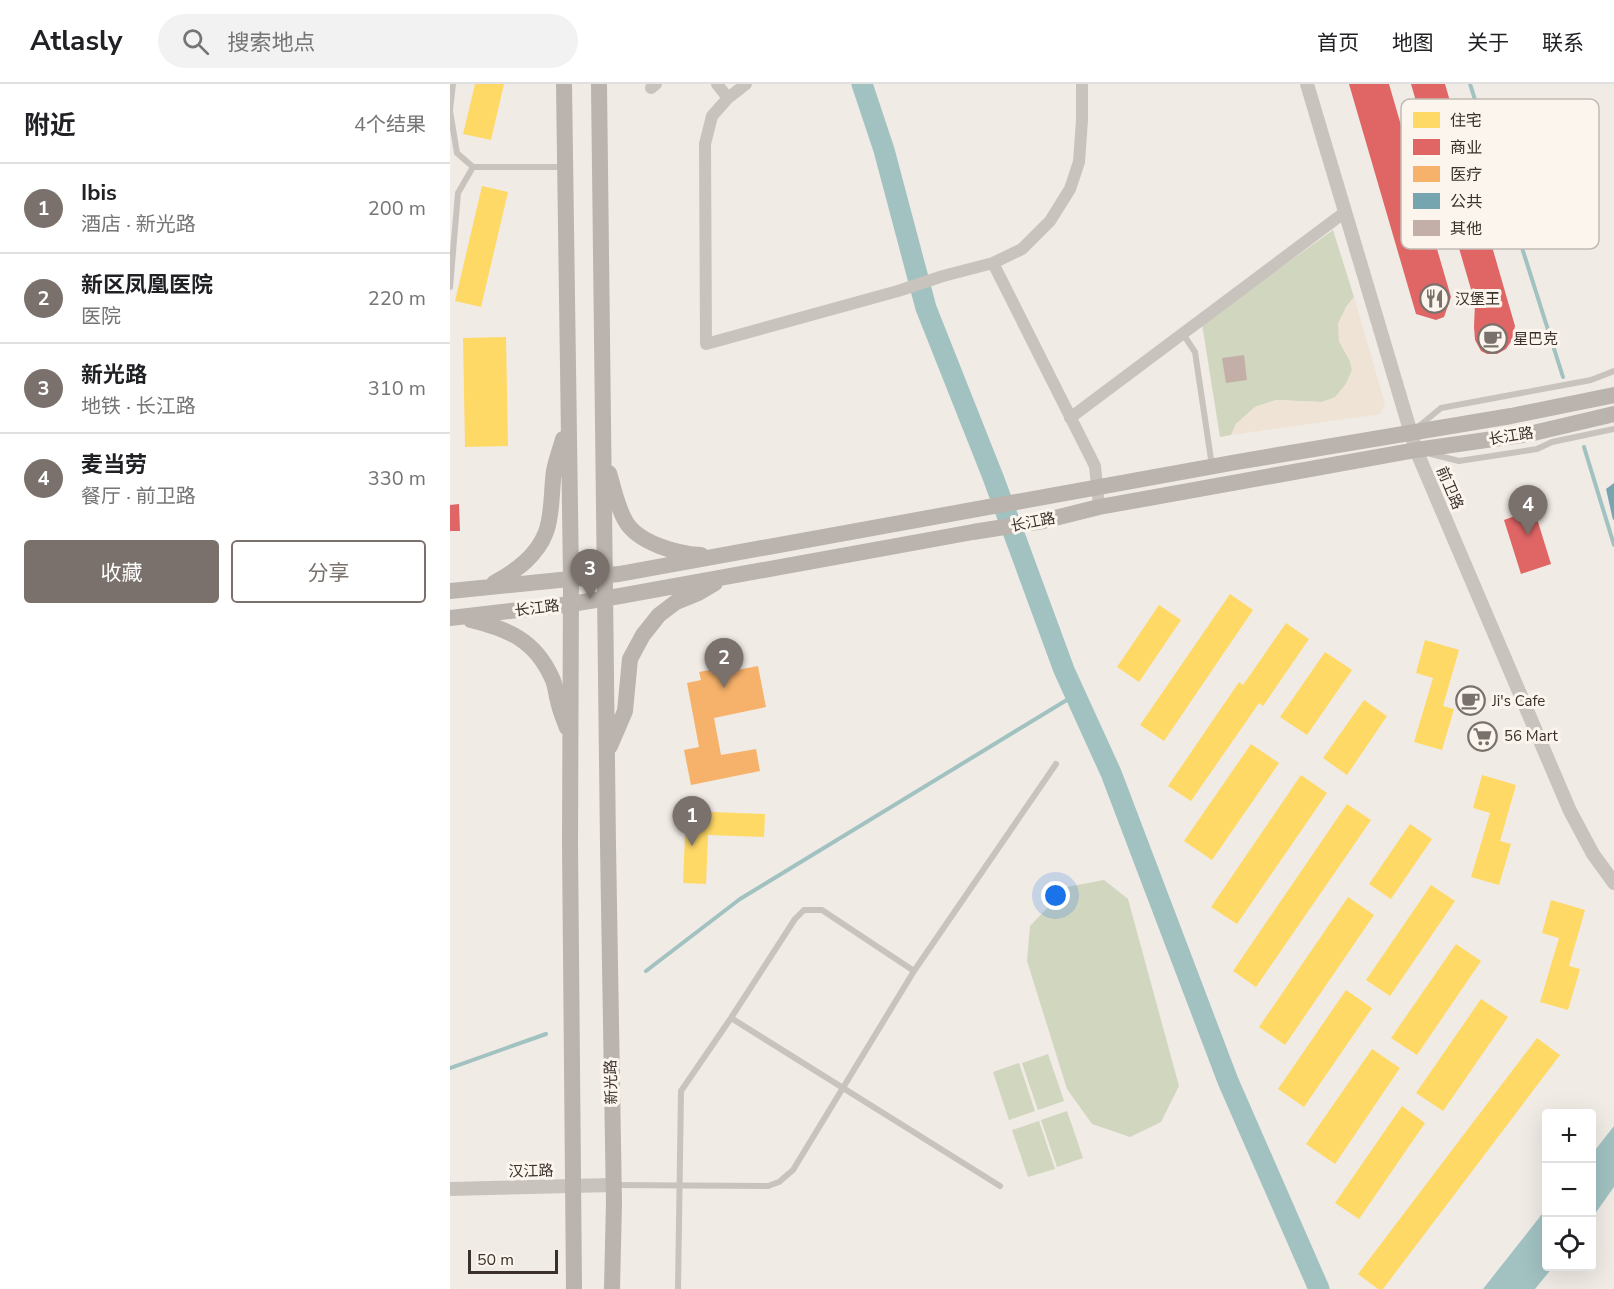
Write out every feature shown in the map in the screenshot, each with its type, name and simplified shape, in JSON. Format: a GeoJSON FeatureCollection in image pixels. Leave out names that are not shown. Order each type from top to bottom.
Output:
{"type":"FeatureCollection","features":[{"type":"Feature","properties":{"kind":"main road"},"geometry":{"type":"LineString","coordinates":[[564,84],[571,579],[574,1289]]}},
{"type":"Feature","properties":{"kind":"main road","name":"新光路"},"geometry":{"type":"LineString","coordinates":[[599,84],[613,1185],[612,1289]]}},
{"type":"Feature","properties":{"kind":"main road","name":"长江路"},"geometry":{"type":"LineString","coordinates":[[450,591],[605,575],[720,556],[966,510],[1511,416],[1614,395]]}},
{"type":"Feature","properties":{"kind":"main road","name":"长江路"},"geometry":{"type":"LineString","coordinates":[[456,618],[606,599],[1043,521],[1099,507],[1416,450],[1529,435],[1614,414]]}},
{"type":"Feature","properties":{"kind":"main road"},"geometry":{"type":"LineString","coordinates":[[485,588],[513,573],[526,562],[538,547],[546,531],[554,471],[569,418]]}},
{"type":"Feature","properties":{"kind":"main road"},"geometry":{"type":"LineString","coordinates":[[604,457],[620,509],[627,524],[636,532],[658,546],[696,555],[720,556]]}},
{"type":"Feature","properties":{"kind":"main road"},"geometry":{"type":"LineString","coordinates":[[607,752],[625,711],[630,659],[643,635],[659,615],[676,602],[726,577]]}},
{"type":"Feature","properties":{"kind":"main road"},"geometry":{"type":"LineString","coordinates":[[456,618],[493,625],[513,633],[530,645],[541,658],[553,680],[559,707],[571,737]]}},
{"type":"Feature","properties":{"kind":"street"},"geometry":{"type":"LineString","coordinates":[[717,84],[728,98]]}},
{"type":"Feature","properties":{"kind":"street"},"geometry":{"type":"LineString","coordinates":[[746,84],[728,98],[712,116],[705,144],[706,344],[993,263],[1022,249],[1050,222],[1070,189],[1079,162],[1082,84]]}},
{"type":"Feature","properties":{"kind":"street","name":"前卫路"},"geometry":{"type":"LineString","coordinates":[[1307,84],[1416,450],[1570,811],[1593,854],[1614,883]]}},
{"type":"Feature","properties":{"kind":"street"},"geometry":{"type":"LineString","coordinates":[[1070,418],[1345,212]]}},
{"type":"Feature","properties":{"kind":"street"},"geometry":{"type":"LineString","coordinates":[[993,263],[1095,466],[1099,507]]}},
{"type":"Feature","properties":{"kind":"street","name":"汉江路"},"geometry":{"type":"LineString","coordinates":[[450,1189],[613,1185]]}},
{"type":"Feature","properties":{"kind":"lane"},"geometry":{"type":"LineString","coordinates":[[453,84],[450,110],[457,153],[473,167],[566,167]]}},
{"type":"Feature","properties":{"kind":"lane"},"geometry":{"type":"LineString","coordinates":[[450,286],[458,192],[473,167]]}},
{"type":"Feature","properties":{"kind":"lane"},"geometry":{"type":"LineString","coordinates":[[1183,334],[1195,352],[1212,467]]}},
{"type":"Feature","properties":{"kind":"lane"},"geometry":{"type":"LineString","coordinates":[[1411,433],[1442,408],[1591,380],[1614,371]]}},
{"type":"Feature","properties":{"kind":"lane"},"geometry":{"type":"LineString","coordinates":[[1416,450],[1460,461],[1537,449],[1552,441],[1614,429]]}},
{"type":"Feature","properties":{"kind":"lane"},"geometry":{"type":"LineString","coordinates":[[613,1185],[768,1186],[780,1182],[793,1170],[914,971],[1056,764]]}},
{"type":"Feature","properties":{"kind":"lane"},"geometry":{"type":"LineString","coordinates":[[678,1289],[681,1091],[795,919],[804,910],[822,910],[914,971]]}},
{"type":"Feature","properties":{"kind":"lane"},"geometry":{"type":"LineString","coordinates":[[731,1017],[1000,1186]]}},
{"type":"Feature","properties":{"kind":"green space"},"geometry":{"type":"Polygon","coordinates":[[[1333,230],[1354,297],[1346,307],[1339,341],[1350,361],[1352,370],[1346,384],[1335,398],[1322,402],[1276,400],[1255,407],[1236,424],[1231,435],[1220,437],[1202,324],[1333,230]]]}},
{"type":"Feature","properties":{"kind":"green space"},"geometry":{"type":"Polygon","coordinates":[[[1104,880],[1128,899],[1179,1086],[1161,1122],[1130,1137],[1092,1124],[1067,1089],[1027,961],[1030,926],[1067,887],[1104,880]]]}},
{"type":"Feature","properties":{"kind":"green space"},"geometry":{"type":"Polygon","coordinates":[[[1048,1054],[1064,1101],[1038,1110],[1022,1063],[1048,1054]]]}},
{"type":"Feature","properties":{"kind":"green space"},"geometry":{"type":"Polygon","coordinates":[[[1019,1063],[1035,1111],[1009,1120],[993,1072],[1019,1063]]]}},
{"type":"Feature","properties":{"kind":"green space"},"geometry":{"type":"Polygon","coordinates":[[[1067,1111],[1083,1158],[1057,1167],[1041,1120],[1067,1111]]]}},
{"type":"Feature","properties":{"kind":"green space"},"geometry":{"type":"Polygon","coordinates":[[[1039,1121],[1055,1169],[1028,1177],[1012,1130],[1039,1121]]]}},
{"type":"Feature","properties":{"kind":"shaded area"},"geometry":{"type":"Polygon","coordinates":[[[1354,297],[1385,404],[1380,414],[1231,435],[1236,424],[1255,407],[1276,400],[1322,402],[1335,397],[1346,384],[1352,370],[1350,361],[1339,341],[1338,323],[1354,297]]]}},
{"type":"Feature","properties":{"kind":"water"},"geometry":{"type":"Polygon","coordinates":[[[1614,1126],[1614,1187],[1596,1212],[1596,1163],[1596,1149],[1614,1126]]]}},
{"type":"Feature","properties":{"kind":"water"},"geometry":{"type":"Polygon","coordinates":[[[1542,1214],[1542,1271],[1550,1271],[1535,1289],[1483,1289],[1542,1214]]]}},
{"type":"Feature","properties":{"kind":"building: 住宅"},"geometry":{"type":"Polygon","coordinates":[[[475,84],[504,84],[491,140],[463,134],[475,84]]]}},
{"type":"Feature","properties":{"kind":"building: 住宅"},"geometry":{"type":"Polygon","coordinates":[[[482,186],[508,192],[481,307],[455,301],[482,186]]]}},
{"type":"Feature","properties":{"kind":"building: 住宅"},"geometry":{"type":"Polygon","coordinates":[[[506,337],[508,446],[465,447],[463,338],[506,337]]]}},
{"type":"Feature","properties":{"kind":"building: 住宅"},"geometry":{"type":"Polygon","coordinates":[[[1230,594],[1253,610],[1164,741],[1140,725],[1230,594]]]}},
{"type":"Feature","properties":{"kind":"building: 住宅"},"geometry":{"type":"Polygon","coordinates":[[[1159,605],[1181,620],[1139,682],[1117,667],[1159,605]]]}},
{"type":"Feature","properties":{"kind":"building: 住宅"},"geometry":{"type":"Polygon","coordinates":[[[1286,623],[1309,639],[1263,706],[1259,703],[1191,801],[1168,786],[1239,682],[1243,685],[1286,623]]]}},
{"type":"Feature","properties":{"kind":"building: 住宅"},"geometry":{"type":"Polygon","coordinates":[[[1425,640],[1459,650],[1443,706],[1454,709],[1442,750],[1414,742],[1433,678],[1416,673],[1425,640]]]}},
{"type":"Feature","properties":{"kind":"building: 住宅"},"geometry":{"type":"Polygon","coordinates":[[[1325,652],[1352,670],[1307,735],[1280,717],[1325,652]]]}},
{"type":"Feature","properties":{"kind":"building: 住宅"},"geometry":{"type":"Polygon","coordinates":[[[1364,700],[1387,716],[1347,775],[1323,758],[1364,700]]]}},
{"type":"Feature","properties":{"kind":"building: 住宅"},"geometry":{"type":"Polygon","coordinates":[[[1251,744],[1279,763],[1212,860],[1184,841],[1251,744]]]}},
{"type":"Feature","properties":{"kind":"building: 住宅"},"geometry":{"type":"Polygon","coordinates":[[[1301,775],[1327,793],[1237,924],[1211,907],[1301,775]]]}},
{"type":"Feature","properties":{"kind":"building: 住宅"},"geometry":{"type":"Polygon","coordinates":[[[1482,775],[1516,785],[1500,841],[1511,844],[1499,885],[1471,877],[1490,813],[1473,808],[1482,775]]]}},
{"type":"Feature","properties":{"kind":"building: 住宅"},"geometry":{"type":"Polygon","coordinates":[[[1347,804],[1371,820],[1256,987],[1233,971],[1347,804]]]}},
{"type":"Feature","properties":{"kind":"building: 住宅"},"geometry":{"type":"Polygon","coordinates":[[[686,811],[765,814],[764,837],[708,835],[706,884],[683,883],[686,811]]]}},
{"type":"Feature","properties":{"kind":"building: 住宅"},"geometry":{"type":"Polygon","coordinates":[[[1410,824],[1432,839],[1391,899],[1369,884],[1410,824]]]}},
{"type":"Feature","properties":{"kind":"building: 住宅"},"geometry":{"type":"Polygon","coordinates":[[[1431,885],[1455,901],[1390,996],[1366,980],[1431,885]]]}},
{"type":"Feature","properties":{"kind":"building: 住宅"},"geometry":{"type":"Polygon","coordinates":[[[1348,897],[1374,915],[1285,1045],[1259,1027],[1348,897]]]}},
{"type":"Feature","properties":{"kind":"building: 住宅"},"geometry":{"type":"Polygon","coordinates":[[[1551,900],[1585,910],[1569,966],[1580,969],[1568,1010],[1540,1002],[1559,938],[1542,933],[1551,900]]]}},
{"type":"Feature","properties":{"kind":"building: 住宅"},"geometry":{"type":"Polygon","coordinates":[[[1456,944],[1481,961],[1417,1055],[1391,1038],[1456,944]]]}},
{"type":"Feature","properties":{"kind":"building: 住宅"},"geometry":{"type":"Polygon","coordinates":[[[1346,990],[1372,1008],[1304,1107],[1278,1089],[1346,990]]]}},
{"type":"Feature","properties":{"kind":"building: 住宅"},"geometry":{"type":"Polygon","coordinates":[[[1481,999],[1508,1017],[1443,1111],[1416,1093],[1481,999]]]}},
{"type":"Feature","properties":{"kind":"building: 住宅"},"geometry":{"type":"Polygon","coordinates":[[[1537,1038],[1560,1055],[1383,1289],[1378,1289],[1358,1274],[1537,1038]]]}},
{"type":"Feature","properties":{"kind":"building: 住宅"},"geometry":{"type":"Polygon","coordinates":[[[1372,1049],[1400,1068],[1335,1164],[1306,1144],[1372,1049]]]}},
{"type":"Feature","properties":{"kind":"building: 住宅"},"geometry":{"type":"Polygon","coordinates":[[[1402,1106],[1425,1123],[1359,1219],[1335,1203],[1402,1106]]]}},
{"type":"Feature","properties":{"kind":"building: 商业"},"geometry":{"type":"Polygon","coordinates":[[[1349,84],[1389,84],[1401,125],[1401,249],[1437,249],[1451,297],[1444,317],[1436,320],[1416,314],[1349,84]]]}},
{"type":"Feature","properties":{"kind":"building: 商业"},"geometry":{"type":"Polygon","coordinates":[[[1411,84],[1445,84],[1449,99],[1415,99],[1411,84]]]}},
{"type":"Feature","properties":{"kind":"building: 商业"},"geometry":{"type":"Polygon","coordinates":[[[1459,249],[1493,249],[1515,326],[1512,340],[1506,349],[1497,354],[1487,354],[1481,351],[1475,340],[1475,303],[1459,249]]]}},
{"type":"Feature","properties":{"kind":"building: 商业"},"geometry":{"type":"Polygon","coordinates":[[[1530,496],[1551,564],[1521,574],[1504,520],[1515,516],[1511,502],[1530,496]]]}},
{"type":"Feature","properties":{"kind":"building: 商业"},"geometry":{"type":"Polygon","coordinates":[[[459,504],[460,531],[450,531],[450,505],[459,504]]]}},
{"type":"Feature","properties":{"kind":"building: 医疗"},"geometry":{"type":"Polygon","coordinates":[[[736,665],[737,670],[758,666],[766,707],[714,718],[721,755],[756,749],[760,771],[691,785],[684,750],[699,747],[687,683],[701,680],[699,672],[736,665]]]}},
{"type":"Feature","properties":{"kind":"building: 公共"},"geometry":{"type":"Polygon","coordinates":[[[1614,483],[1614,519],[1613,520],[1606,489],[1614,483]]]}},
{"type":"Feature","properties":{"kind":"building: 其他"},"geometry":{"type":"Polygon","coordinates":[[[1244,355],[1247,380],[1226,383],[1222,358],[1244,355]]]}},
{"type":"Feature","properties":{"kind":"waterway"},"geometry":{"type":"LineString","coordinates":[[862,84],[884,150],[926,308],[993,477],[1064,670],[1111,773],[1228,1081],[1319,1289]]}},
{"type":"Feature","properties":{"kind":"waterway"},"geometry":{"type":"LineString","coordinates":[[1470,84],[1475,99]]}},
{"type":"Feature","properties":{"kind":"waterway"},"geometry":{"type":"LineString","coordinates":[[1522,249],[1563,377]]}},
{"type":"Feature","properties":{"kind":"waterway"},"geometry":{"type":"LineString","coordinates":[[1584,447],[1614,545]]}},
{"type":"Feature","properties":{"kind":"waterway"},"geometry":{"type":"LineString","coordinates":[[646,971],[740,899],[1075,695]]}},
{"type":"Feature","properties":{"kind":"waterway"},"geometry":{"type":"LineString","coordinates":[[450,1068],[546,1034]]}},
{"type":"Feature","properties":{"kind":"place","name":"汉堡王"},"geometry":{"type":"Point","coordinates":[1434,299]}},
{"type":"Feature","properties":{"kind":"place","name":"星巴克"},"geometry":{"type":"Point","coordinates":[1492,339]}},
{"type":"Feature","properties":{"kind":"place","name":"麦当劳"},"geometry":{"type":"Point","coordinates":[1528,535]}},
{"type":"Feature","properties":{"kind":"place","name":"新光路"},"geometry":{"type":"Point","coordinates":[590,599]}},
{"type":"Feature","properties":{"kind":"place","name":"新区凤凰医院"},"geometry":{"type":"Point","coordinates":[724,688]}},
{"type":"Feature","properties":{"kind":"place","name":"Ji's Cafe"},"geometry":{"type":"Point","coordinates":[1471,701]}},
{"type":"Feature","properties":{"kind":"place","name":"56 Mart"},"geometry":{"type":"Point","coordinates":[1483,736]}},
{"type":"Feature","properties":{"kind":"place","name":"Ibis"},"geometry":{"type":"Point","coordinates":[692,846]}}]}
